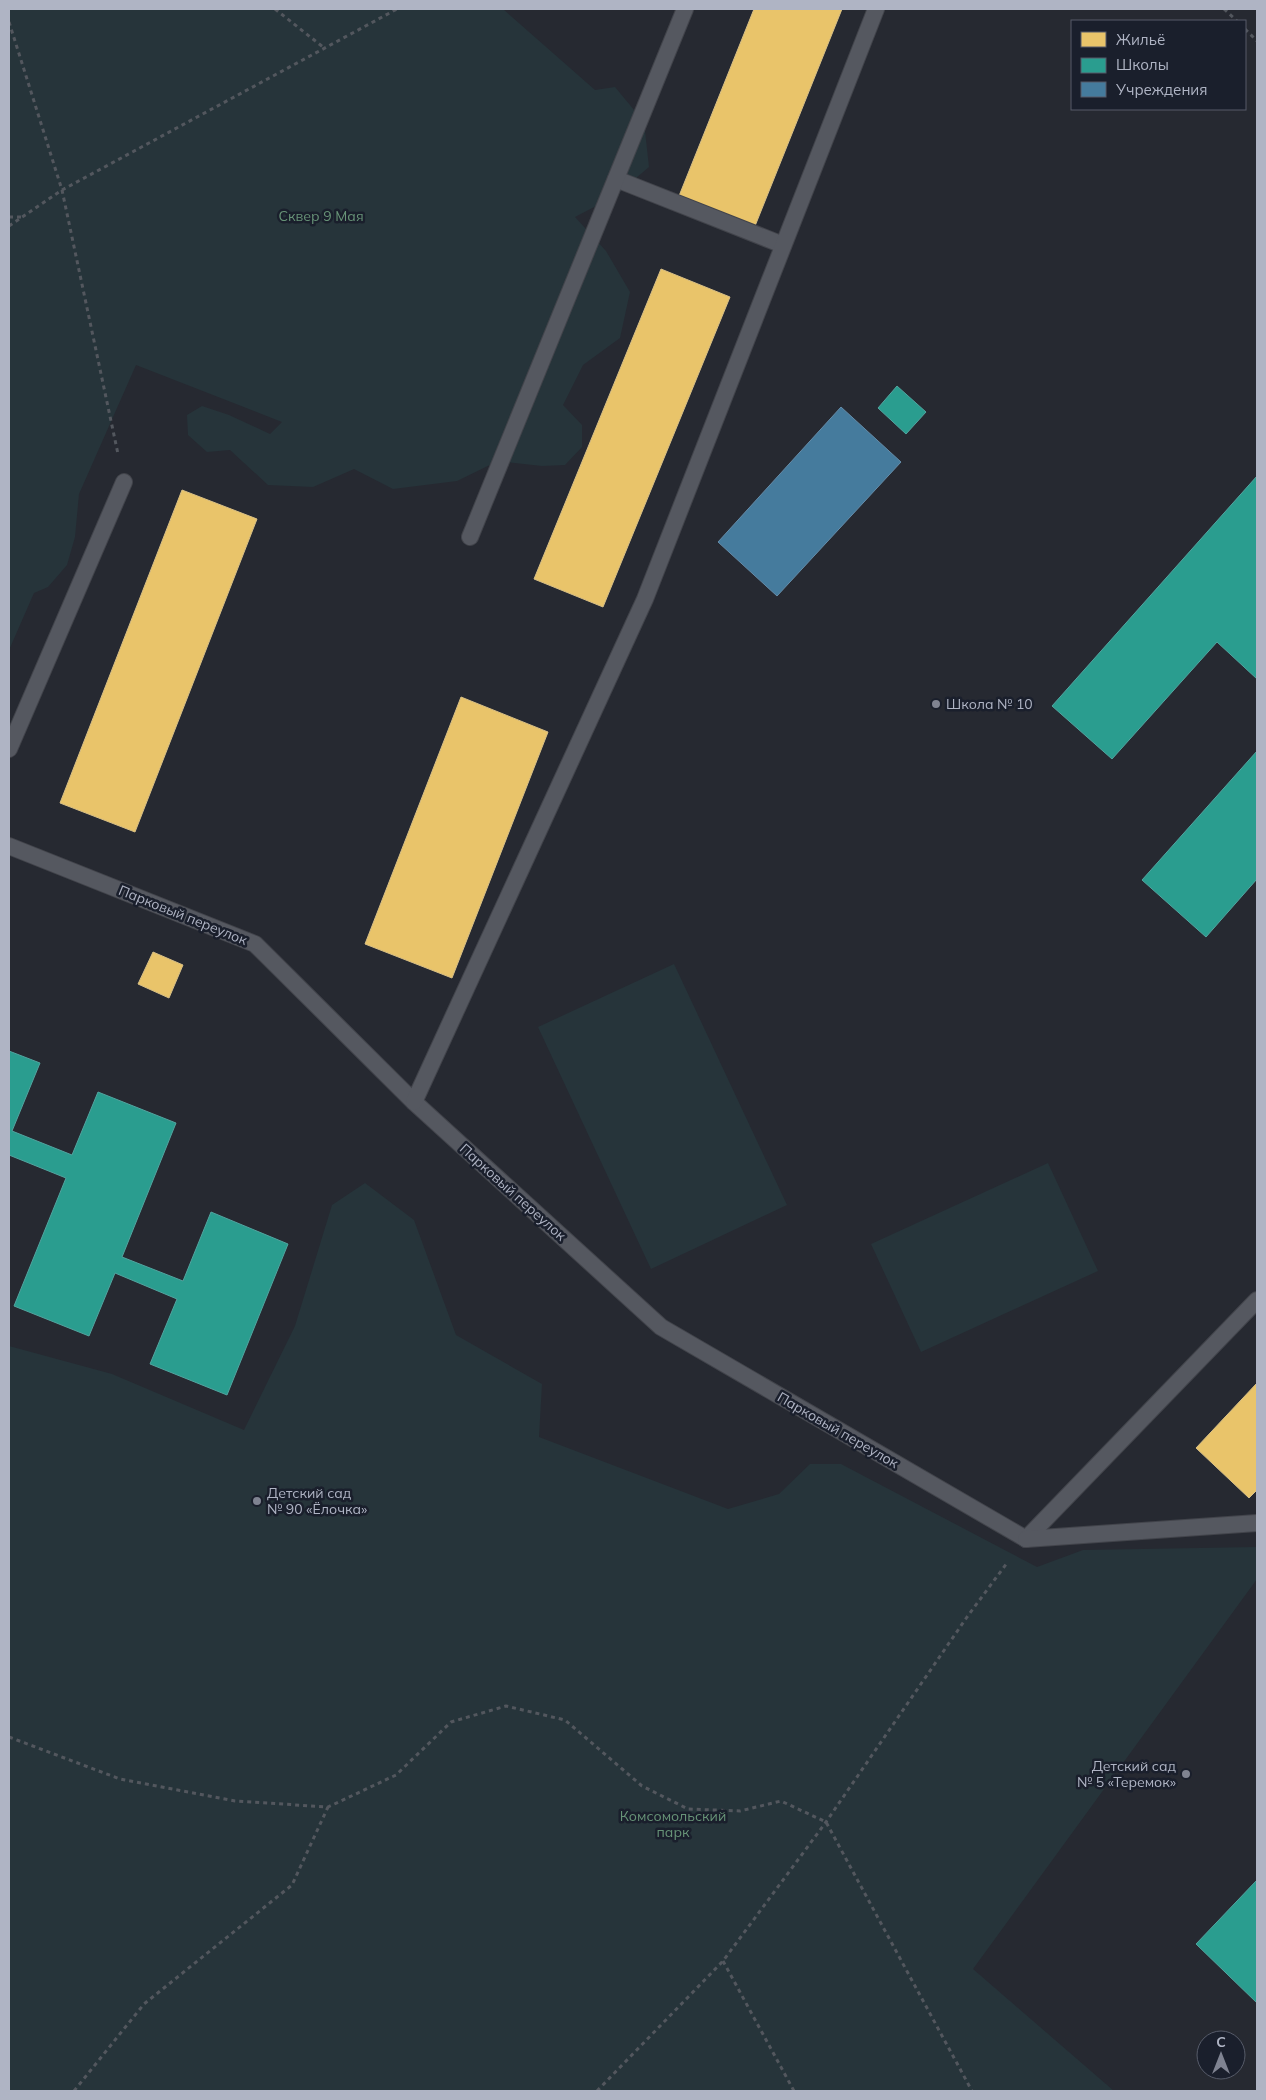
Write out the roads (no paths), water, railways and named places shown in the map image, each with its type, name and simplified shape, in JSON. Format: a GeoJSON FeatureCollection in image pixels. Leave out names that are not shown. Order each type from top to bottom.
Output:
{"type":"FeatureCollection","features":[{"type":"Feature","properties":{"kind":"lane"},"geometry":{"type":"LineString","coordinates":[[470,537],[685,9]]}},
{"type":"Feature","properties":{"kind":"lane"},"geometry":{"type":"LineString","coordinates":[[414,1102],[645,599],[876,9]]}},
{"type":"Feature","properties":{"kind":"lane"},"geometry":{"type":"LineString","coordinates":[[616,179],[783,245]]}},
{"type":"Feature","properties":{"kind":"lane"},"geometry":{"type":"LineString","coordinates":[[9,749],[124,482]]}},
{"type":"Feature","properties":{"kind":"lane","name":"Парковый переулок"},"geometry":{"type":"LineString","coordinates":[[9,846],[255,944],[414,1102],[661,1327],[1026,1539]]}},
{"type":"Feature","properties":{"kind":"lane"},"geometry":{"type":"LineString","coordinates":[[1026,1539],[1257,1300]]}},
{"type":"Feature","properties":{"kind":"lane"},"geometry":{"type":"LineString","coordinates":[[1026,1539],[1257,1523]]}},
{"type":"Feature","properties":{"kind":"place","name":"Школа № 10"},"geometry":{"type":"Point","coordinates":[936,704]}},
{"type":"Feature","properties":{"kind":"place","name":"Детский сад № 90 «Ёлочка»"},"geometry":{"type":"Point","coordinates":[257,1501]}},
{"type":"Feature","properties":{"kind":"place","name":"Детский сад № 5 «Теремок»"},"geometry":{"type":"Point","coordinates":[1186,1774]}},
{"type":"Feature","properties":{"kind":"park label","name":"Сквер 9 Мая"},"geometry":{"type":"Point","coordinates":[321,216]}},
{"type":"Feature","properties":{"kind":"park label","name":"Комсомольский парк"},"geometry":{"type":"Point","coordinates":[673,1824]}}]}
